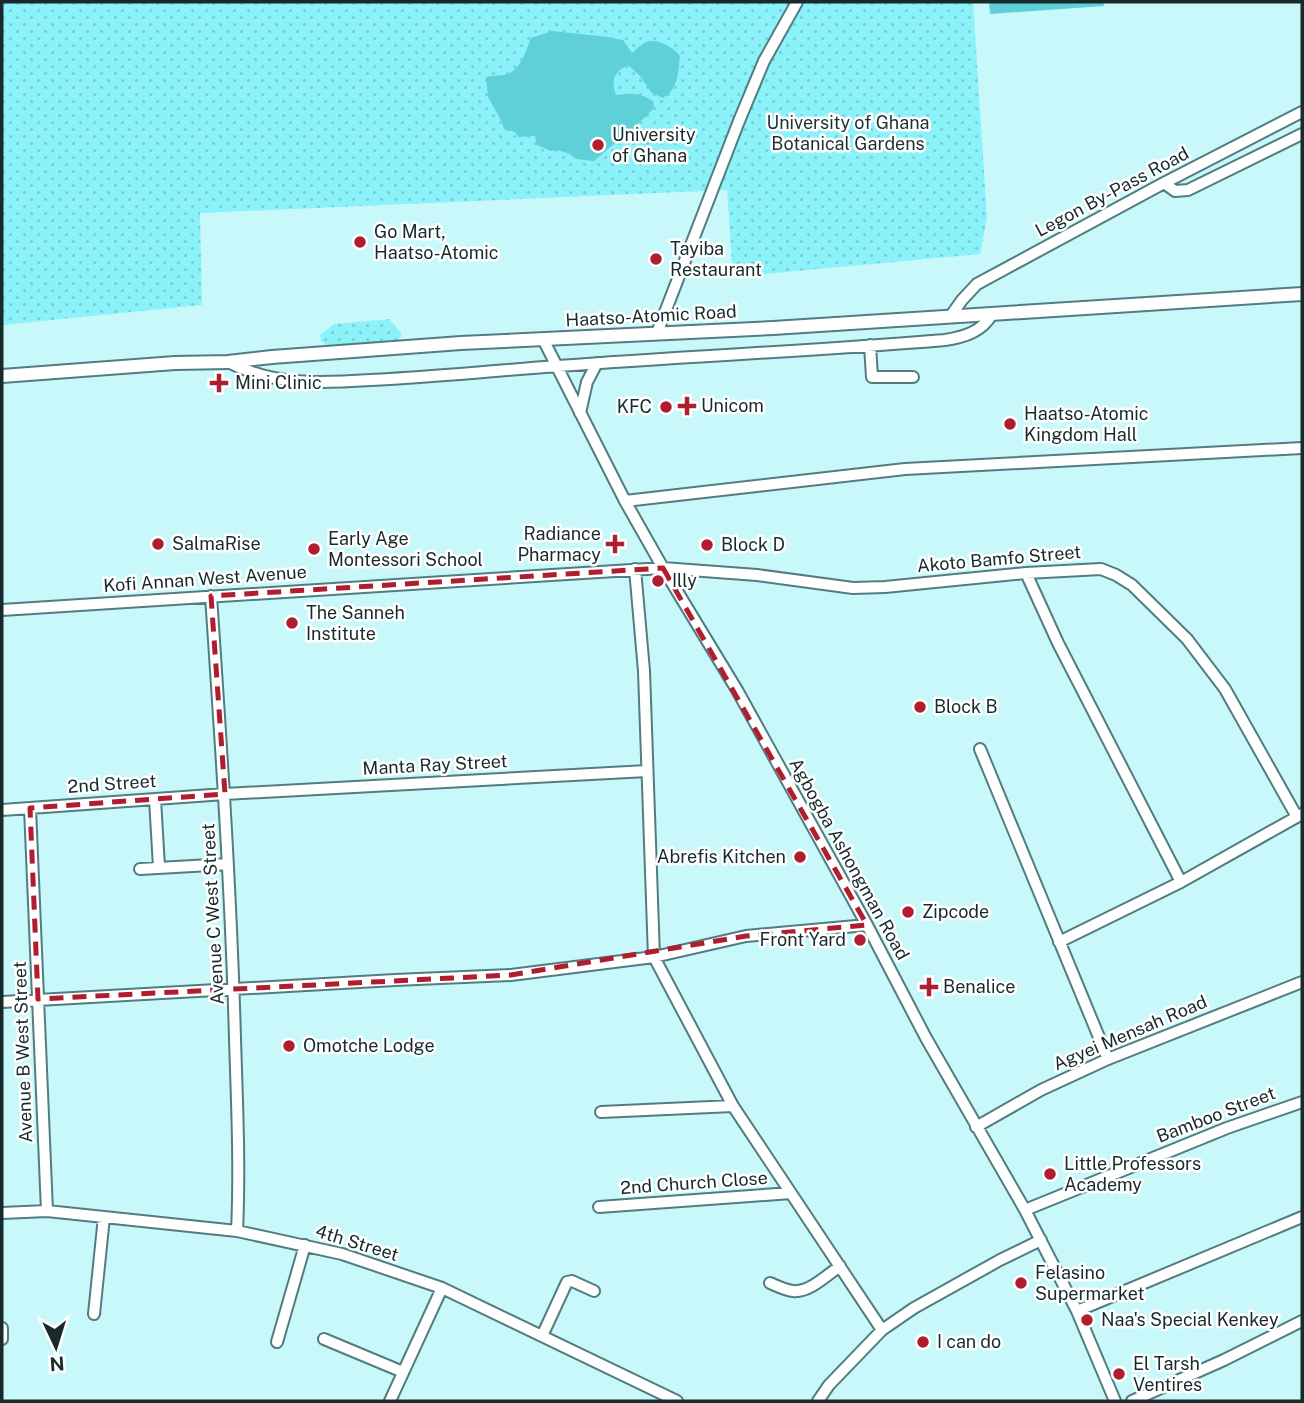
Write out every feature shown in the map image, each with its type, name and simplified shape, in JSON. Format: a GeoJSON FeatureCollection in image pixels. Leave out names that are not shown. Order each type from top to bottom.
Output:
{"type":"FeatureCollection","features":[{"type":"Feature","properties":{"kind":"main road","name":"Haatso-Atomic Road"},"geometry":{"type":"LineString","coordinates":[[2,376],[543,338],[950,317],[1302,294]]}},
{"type":"Feature","properties":{"kind":"street"},"geometry":{"type":"LineString","coordinates":[[657,333],[739,121],[765,61],[797,2]]}},
{"type":"Feature","properties":{"kind":"street","name":"Legon By-Pass Road"},"geometry":{"type":"LineString","coordinates":[[950,317],[961,300],[977,284],[1302,112]]}},
{"type":"Feature","properties":{"kind":"street"},"geometry":{"type":"LineString","coordinates":[[1164,183],[1175,191],[1188,190],[1302,134]]}},
{"type":"Feature","properties":{"kind":"street"},"geometry":{"type":"LineString","coordinates":[[228,362],[272,378],[316,384],[960,338],[987,323],[992,314]]}},
{"type":"Feature","properties":{"kind":"street","name":"Agbogba Ashongman Road"},"geometry":{"type":"LineString","coordinates":[[543,338],[625,501],[737,690],[926,1038],[1025,1210],[1077,1311],[1115,1401]]}},
{"type":"Feature","properties":{"kind":"street"},"geometry":{"type":"LineString","coordinates":[[870,345],[872,377],[913,377]]}},
{"type":"Feature","properties":{"kind":"street"},"geometry":{"type":"LineString","coordinates":[[580,413],[587,382],[597,363]]}},
{"type":"Feature","properties":{"kind":"street"},"geometry":{"type":"LineString","coordinates":[[625,501],[905,469],[1302,448]]}},
{"type":"Feature","properties":{"kind":"street","name":"Kofi Annan West Avenue"},"geometry":{"type":"LineString","coordinates":[[2,610],[663,568]]}},
{"type":"Feature","properties":{"kind":"street","name":"Akoto Bamfo Street"},"geometry":{"type":"LineString","coordinates":[[663,568],[757,575],[853,588],[1101,569],[1132,585],[1187,639],[1225,689],[1299,816]]}},
{"type":"Feature","properties":{"kind":"street"},"geometry":{"type":"LineString","coordinates":[[635,569],[644,671],[654,957],[733,1106],[882,1330]]}},
{"type":"Feature","properties":{"kind":"street"},"geometry":{"type":"LineString","coordinates":[[1026,573],[1058,643],[1181,882]]}},
{"type":"Feature","properties":{"kind":"street","name":"Avenue C West Street"},"geometry":{"type":"LineString","coordinates":[[211,596],[225,794],[234,990],[239,1184],[237,1231]]}},
{"type":"Feature","properties":{"kind":"street"},"geometry":{"type":"LineString","coordinates":[[980,749],[1108,1059]]}},
{"type":"Feature","properties":{"kind":"street","name":"Manta Ray Street"},"geometry":{"type":"LineString","coordinates":[[225,794],[647,771]]}},
{"type":"Feature","properties":{"kind":"street","name":"2nd Street"},"geometry":{"type":"LineString","coordinates":[[2,810],[225,794]]}},
{"type":"Feature","properties":{"kind":"street"},"geometry":{"type":"LineString","coordinates":[[155,799],[159,867]]}},
{"type":"Feature","properties":{"kind":"street","name":"Avenue B West Street"},"geometry":{"type":"LineString","coordinates":[[30,808],[47,1211]]}},
{"type":"Feature","properties":{"kind":"street"},"geometry":{"type":"LineString","coordinates":[[1059,942],[1181,882],[1299,816]]}},
{"type":"Feature","properties":{"kind":"street"},"geometry":{"type":"LineString","coordinates":[[140,869],[228,864]]}},
{"type":"Feature","properties":{"kind":"street"},"geometry":{"type":"LineString","coordinates":[[2,1002],[511,975],[654,957],[746,936],[866,925]]}},
{"type":"Feature","properties":{"kind":"street","name":"Agyei Mensah Road"},"geometry":{"type":"LineString","coordinates":[[976,1127],[1041,1090],[1108,1059],[1302,982]]}},
{"type":"Feature","properties":{"kind":"street","name":"Bamboo Street"},"geometry":{"type":"LineString","coordinates":[[1025,1210],[1227,1128],[1302,1101]]}},
{"type":"Feature","properties":{"kind":"street"},"geometry":{"type":"LineString","coordinates":[[601,1112],[733,1106]]}},
{"type":"Feature","properties":{"kind":"street","name":"2nd Church Close"},"geometry":{"type":"LineString","coordinates":[[599,1207],[791,1193]]}},
{"type":"Feature","properties":{"kind":"street","name":"4th Street"},"geometry":{"type":"LineString","coordinates":[[2,1213],[47,1211],[237,1231],[342,1254],[442,1288],[677,1401]]}},
{"type":"Feature","properties":{"kind":"street"},"geometry":{"type":"LineString","coordinates":[[94,1314],[104,1217]]}},
{"type":"Feature","properties":{"kind":"street"},"geometry":{"type":"LineString","coordinates":[[1077,1311],[1302,1217]]}},
{"type":"Feature","properties":{"kind":"street"},"geometry":{"type":"LineString","coordinates":[[818,1401],[829,1385],[882,1330],[914,1308],[1041,1240]]}},
{"type":"Feature","properties":{"kind":"street"},"geometry":{"type":"LineString","coordinates":[[278,1342],[304,1245]]}},
{"type":"Feature","properties":{"kind":"street"},"geometry":{"type":"LineString","coordinates":[[770,1283],[800,1291],[840,1266]]}},
{"type":"Feature","properties":{"kind":"street"},"geometry":{"type":"LineString","coordinates":[[542,1336],[567,1282],[572,1281],[594,1291]]}},
{"type":"Feature","properties":{"kind":"street"},"geometry":{"type":"LineString","coordinates":[[390,1401],[442,1288]]}},
{"type":"Feature","properties":{"kind":"street"},"geometry":{"type":"LineString","coordinates":[[1132,1401],[1302,1321]]}},
{"type":"Feature","properties":{"kind":"street"},"geometry":{"type":"LineString","coordinates":[[2,1328],[2,1339]]}},
{"type":"Feature","properties":{"kind":"street"},"geometry":{"type":"LineString","coordinates":[[324,1339],[403,1372]]}},
{"type":"Feature","properties":{"kind":"highlighted area"},"geometry":{"type":"Polygon","coordinates":[[[663,568],[867,925],[746,936],[511,975],[38,999],[30,808],[225,794],[211,596],[663,568]]]}},
{"type":"Feature","properties":{"kind":"green space","name":"University of Ghana Botanical Gardens"},"geometry":{"type":"Polygon","coordinates":[[[2,2],[973,2],[987,217],[980,254],[733,277],[727,190],[200,213],[202,305],[2,325],[2,2]]]}},
{"type":"Feature","properties":{"kind":"green space"},"geometry":{"type":"Polygon","coordinates":[[[389,319],[401,333],[398,340],[328,346],[321,341],[320,335],[334,324],[389,319]]]}},
{"type":"Feature","properties":{"kind":"shaded area"},"geometry":{"type":"Polygon","coordinates":[[[989,2],[1103,2],[1104,6],[990,14],[989,2]]]}},
{"type":"Feature","properties":{"kind":"shaded area"},"geometry":{"type":"Polygon","coordinates":[[[552,31],[623,40],[632,53],[645,43],[656,41],[670,47],[680,56],[675,85],[663,98],[652,93],[628,65],[616,74],[616,95],[643,96],[653,101],[654,108],[594,161],[576,159],[558,150],[551,151],[537,145],[535,136],[518,137],[515,132],[504,129],[488,97],[486,77],[510,73],[522,60],[531,38],[552,31]]]}},
{"type":"Feature","properties":{"kind":"place","name":"University of Ghana"},"geometry":{"type":"Point","coordinates":[598,145]}},
{"type":"Feature","properties":{"kind":"place","name":"Go Mart, Haatso-Atomic"},"geometry":{"type":"Point","coordinates":[360,242]}},
{"type":"Feature","properties":{"kind":"place","name":"Tayiba Restaurant"},"geometry":{"type":"Point","coordinates":[656,259]}},
{"type":"Feature","properties":{"kind":"place","name":"Mini Clinic"},"geometry":{"type":"Point","coordinates":[219,383]}},
{"type":"Feature","properties":{"kind":"place","name":"Unicom"},"geometry":{"type":"Point","coordinates":[687,406]}},
{"type":"Feature","properties":{"kind":"place","name":"KFC"},"geometry":{"type":"Point","coordinates":[666,407]}},
{"type":"Feature","properties":{"kind":"place","name":"Haatso-Atomic Kingdom Hall"},"geometry":{"type":"Point","coordinates":[1010,424]}},
{"type":"Feature","properties":{"kind":"place","name":"SalmaRise"},"geometry":{"type":"Point","coordinates":[158,544]}},
{"type":"Feature","properties":{"kind":"place","name":"Radiance Pharmacy"},"geometry":{"type":"Point","coordinates":[615,544]}},
{"type":"Feature","properties":{"kind":"place","name":"Block D"},"geometry":{"type":"Point","coordinates":[707,545]}},
{"type":"Feature","properties":{"kind":"place","name":"Early Age Montessori School"},"geometry":{"type":"Point","coordinates":[314,549]}},
{"type":"Feature","properties":{"kind":"place","name":"Illy"},"geometry":{"type":"Point","coordinates":[658,581]}},
{"type":"Feature","properties":{"kind":"place","name":"The Sanneh Institute"},"geometry":{"type":"Point","coordinates":[292,623]}},
{"type":"Feature","properties":{"kind":"place","name":"Block B"},"geometry":{"type":"Point","coordinates":[920,707]}},
{"type":"Feature","properties":{"kind":"place","name":"Abrefis Kitchen"},"geometry":{"type":"Point","coordinates":[800,857]}},
{"type":"Feature","properties":{"kind":"place","name":"Zipcode"},"geometry":{"type":"Point","coordinates":[908,912]}},
{"type":"Feature","properties":{"kind":"place","name":"Front Yard"},"geometry":{"type":"Point","coordinates":[860,940]}},
{"type":"Feature","properties":{"kind":"place","name":"Benalice"},"geometry":{"type":"Point","coordinates":[929,987]}},
{"type":"Feature","properties":{"kind":"place","name":"Omotche Lodge"},"geometry":{"type":"Point","coordinates":[289,1046]}},
{"type":"Feature","properties":{"kind":"place","name":"Little Professors Academy"},"geometry":{"type":"Point","coordinates":[1050,1174]}},
{"type":"Feature","properties":{"kind":"place","name":"Felasino Supermarket"},"geometry":{"type":"Point","coordinates":[1021,1283]}},
{"type":"Feature","properties":{"kind":"place","name":"Naa's Special Kenkey"},"geometry":{"type":"Point","coordinates":[1087,1320]}},
{"type":"Feature","properties":{"kind":"place","name":"I can do"},"geometry":{"type":"Point","coordinates":[923,1342]}},
{"type":"Feature","properties":{"kind":"place","name":"El Tarsh Ventires"},"geometry":{"type":"Point","coordinates":[1119,1374]}}]}
